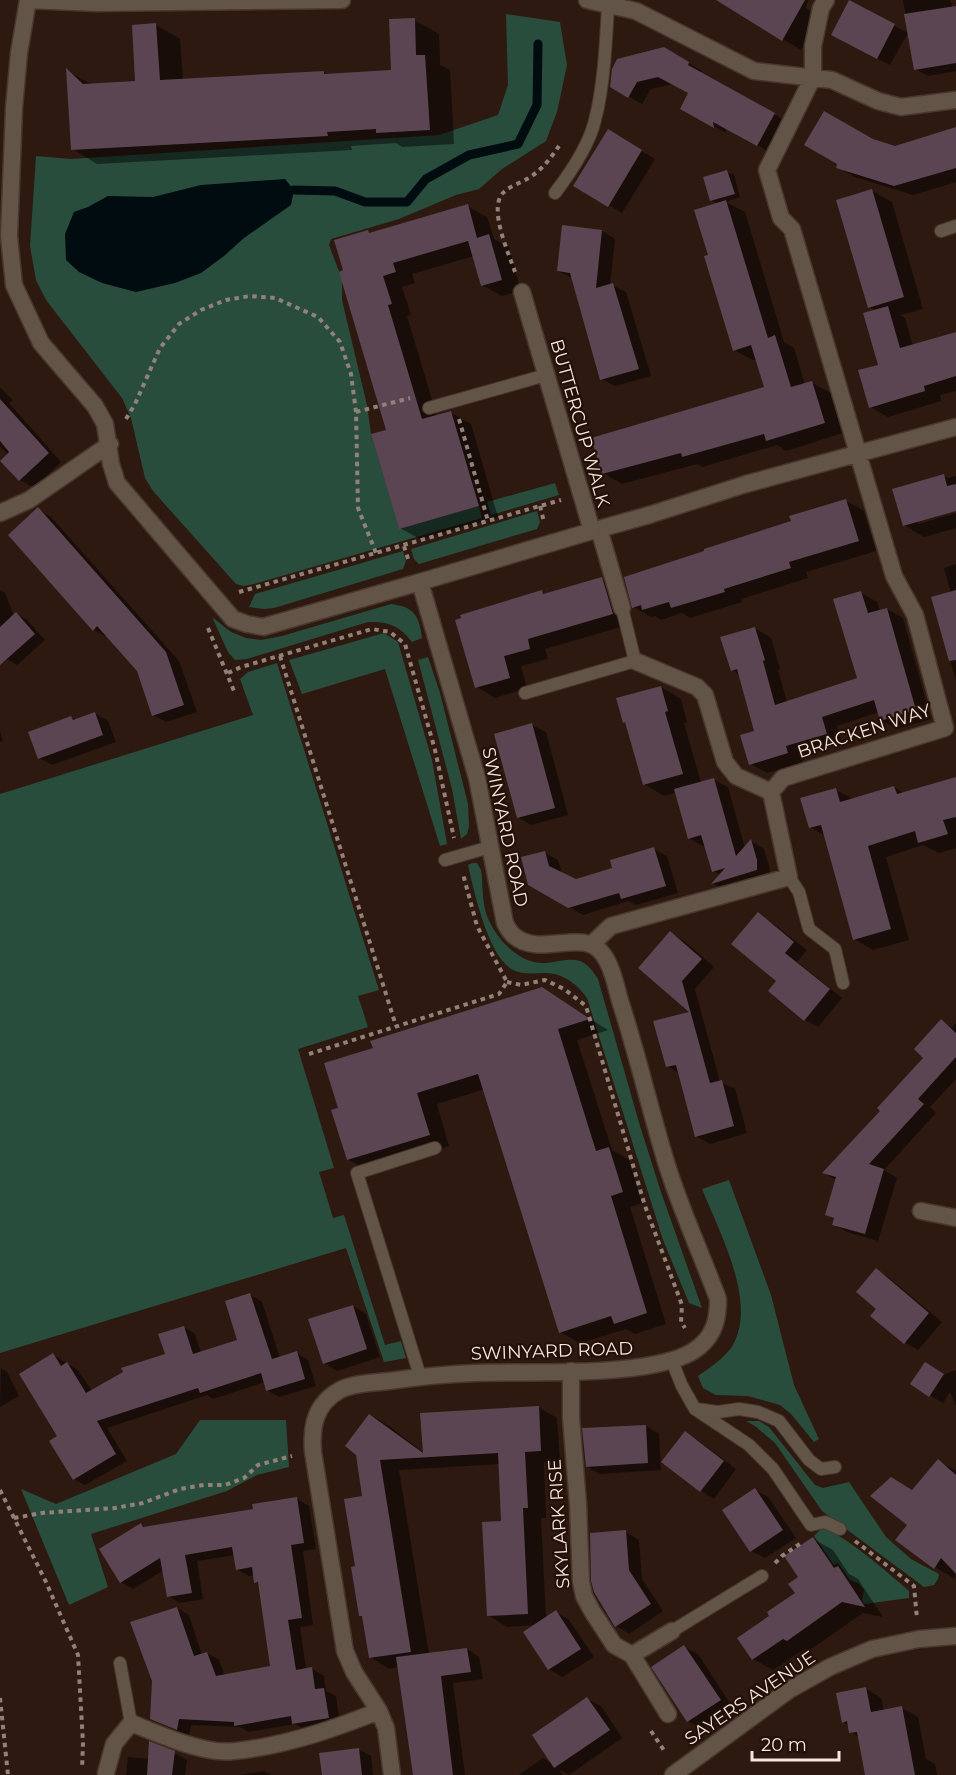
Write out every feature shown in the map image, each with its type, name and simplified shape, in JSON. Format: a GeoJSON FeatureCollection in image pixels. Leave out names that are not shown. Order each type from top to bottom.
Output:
{"type":"FeatureCollection","features":[{"type":"Feature","properties":{"kind":"street"},"geometry":{"type":"LineString","coordinates":[[342,0],[96,3],[28,0],[14,108],[4,236],[14,285],[41,343],[95,406],[105,424],[110,444],[111,464],[117,483],[233,619],[263,627],[420,582]]}},
{"type":"Feature","properties":{"kind":"street"},"geometry":{"type":"LineString","coordinates":[[587,0],[636,11],[754,70],[832,80],[878,101],[901,107],[956,100]]}},
{"type":"Feature","properties":{"kind":"street"},"geometry":{"type":"LineString","coordinates":[[813,77],[813,46],[821,8],[826,0]]}},
{"type":"Feature","properties":{"kind":"street","name":"BRACKEN WAY"},"geometry":{"type":"LineString","coordinates":[[771,792],[783,778],[950,727],[915,615],[894,576],[792,229],[781,218],[767,170],[813,77]]}},
{"type":"Feature","properties":{"kind":"street","name":"BUTTERCUP WALK"},"geometry":{"type":"LineString","coordinates":[[420,582],[596,530],[581,495],[522,292]]}},
{"type":"Feature","properties":{"kind":"street"},"geometry":{"type":"LineString","coordinates":[[622,609],[596,530],[746,484],[956,427]]}},
{"type":"Feature","properties":{"kind":"street"},"geometry":{"type":"LineString","coordinates":[[0,513],[29,500],[110,444]]}},
{"type":"Feature","properties":{"kind":"street","name":"SWINYARD ROAD"},"geometry":{"type":"LineString","coordinates":[[420,582],[477,778],[505,923],[513,935],[529,944],[548,946],[580,942],[592,944]]}},
{"type":"Feature","properties":{"kind":"street"},"geometry":{"type":"LineString","coordinates":[[635,661],[697,687],[705,695],[725,762],[736,776],[771,792],[789,877],[611,926],[592,944],[602,952],[609,965],[667,1165],[718,1299],[718,1316],[714,1328],[699,1348]]}},
{"type":"Feature","properties":{"kind":"street"},"geometry":{"type":"LineString","coordinates":[[921,1211],[956,1218]]}},
{"type":"Feature","properties":{"kind":"street","name":"SWINYARD ROAD"},"geometry":{"type":"LineString","coordinates":[[392,1775],[386,1728],[379,1712],[354,1672],[345,1651],[313,1452],[313,1421],[329,1399],[342,1389],[420,1376],[635,1368],[672,1361],[699,1348]]}},
{"type":"Feature","properties":{"kind":"street","name":"SKYLARK RISE"},"geometry":{"type":"LineString","coordinates":[[571,1371],[571,1418],[581,1582],[584,1596],[614,1645],[632,1656],[668,1714]]}},
{"type":"Feature","properties":{"kind":"street"},"geometry":{"type":"LineString","coordinates":[[632,1656],[672,1631]]}},
{"type":"Feature","properties":{"kind":"street","name":"SAYERS AVENUE"},"geometry":{"type":"LineString","coordinates":[[675,1773],[789,1690],[830,1667],[872,1649],[919,1639],[956,1636]]}},
{"type":"Feature","properties":{"kind":"street"},"geometry":{"type":"LineString","coordinates":[[106,1774],[114,1744],[131,1723],[159,1735],[209,1750],[227,1752],[282,1744],[320,1734],[379,1712]]}},
{"type":"Feature","properties":{"kind":"lane"},"geometry":{"type":"LineString","coordinates":[[555,193],[582,151],[595,121],[604,57],[608,5]]}},
{"type":"Feature","properties":{"kind":"lane"},"geometry":{"type":"LineString","coordinates":[[941,231],[956,226]]}},
{"type":"Feature","properties":{"kind":"lane"},"geometry":{"type":"LineString","coordinates":[[429,408],[546,375]]}},
{"type":"Feature","properties":{"kind":"lane"},"geometry":{"type":"LineString","coordinates":[[525,693],[635,661],[622,609]]}},
{"type":"Feature","properties":{"kind":"lane"},"geometry":{"type":"LineString","coordinates":[[451,858],[490,847]]}},
{"type":"Feature","properties":{"kind":"lane"},"geometry":{"type":"LineString","coordinates":[[789,877],[799,892],[809,929],[835,949],[843,983]]}},
{"type":"Feature","properties":{"kind":"lane"},"geometry":{"type":"LineString","coordinates":[[420,1376],[357,1173],[435,1148]]}},
{"type":"Feature","properties":{"kind":"lane"},"geometry":{"type":"LineString","coordinates":[[672,1361],[695,1409],[749,1445],[772,1469],[812,1525],[825,1522],[840,1529]]}},
{"type":"Feature","properties":{"kind":"lane"},"geometry":{"type":"LineString","coordinates":[[695,1409],[718,1412],[739,1409],[758,1412],[778,1421],[809,1460],[821,1469],[835,1467]]}},
{"type":"Feature","properties":{"kind":"lane"},"geometry":{"type":"LineString","coordinates":[[672,1631],[762,1576]]}},
{"type":"Feature","properties":{"kind":"lane"},"geometry":{"type":"LineString","coordinates":[[120,1663],[131,1723]]}},
{"type":"Feature","properties":{"kind":"path"},"geometry":{"type":"LineString","coordinates":[[522,292],[499,225],[497,207],[503,193],[530,178],[547,163],[562,142]]}},
{"type":"Feature","properties":{"kind":"path"},"geometry":{"type":"LineString","coordinates":[[110,444],[135,404],[160,348],[179,324],[209,306],[226,300],[250,296],[275,298],[318,317],[340,342],[351,374],[356,412],[358,508],[376,554]]}},
{"type":"Feature","properties":{"kind":"path"},"geometry":{"type":"LineString","coordinates":[[356,412],[418,396]]}},
{"type":"Feature","properties":{"kind":"path"},"geometry":{"type":"LineString","coordinates":[[453,401],[488,521]]}},
{"type":"Feature","properties":{"kind":"path"},"geometry":{"type":"LineString","coordinates":[[234,691],[203,615],[215,600],[581,495]]}},
{"type":"Feature","properties":{"kind":"path"},"geometry":{"type":"LineString","coordinates":[[228,673],[372,629],[390,632],[405,644],[435,750],[451,858],[477,926],[507,982],[521,985],[545,980],[564,989],[586,1006],[645,1206],[682,1305],[681,1322],[699,1348]]}},
{"type":"Feature","properties":{"kind":"path"},"geometry":{"type":"LineString","coordinates":[[280,656],[396,1026]]}},
{"type":"Feature","properties":{"kind":"path"},"geometry":{"type":"LineString","coordinates":[[309,1054],[500,994],[507,982]]}},
{"type":"Feature","properties":{"kind":"path"},"geometry":{"type":"LineString","coordinates":[[14,1518],[42,1513],[115,1508],[143,1503],[180,1489],[204,1485],[225,1485],[244,1478],[258,1465],[313,1452]]}},
{"type":"Feature","properties":{"kind":"path"},"geometry":{"type":"LineString","coordinates":[[0,1490],[46,1582],[78,1655],[83,1744],[81,1775]]}},
{"type":"Feature","properties":{"kind":"path"},"geometry":{"type":"LineString","coordinates":[[840,1529],[914,1586],[919,1639]]}},
{"type":"Feature","properties":{"kind":"path"},"geometry":{"type":"LineString","coordinates":[[782,1556],[801,1544]]}},
{"type":"Feature","properties":{"kind":"path"},"geometry":{"type":"LineString","coordinates":[[0,1698],[8,1775]]}},
{"type":"Feature","properties":{"kind":"path"},"geometry":{"type":"LineString","coordinates":[[668,1714],[648,1727],[675,1773]]}},
{"type":"Feature","properties":{"kind":"green space"},"geometry":{"type":"Polygon","coordinates":[[[506,14],[560,22],[567,65],[557,112],[546,141],[502,169],[479,189],[456,195],[399,219],[331,239],[329,245],[342,279],[342,300],[367,405],[371,434],[399,528],[479,506],[482,518],[254,584],[244,586],[236,584],[153,491],[145,478],[131,418],[122,398],[46,300],[36,280],[30,246],[36,156],[71,159],[439,135],[498,115],[508,85],[506,14]]]}},
{"type":"Feature","properties":{"kind":"green space"},"geometry":{"type":"Polygon","coordinates":[[[555,483],[559,495],[491,515],[487,502],[555,483]]]}},
{"type":"Feature","properties":{"kind":"green space"},"geometry":{"type":"Polygon","coordinates":[[[537,511],[540,522],[537,529],[419,564],[414,559],[411,549],[537,511]]]}},
{"type":"Feature","properties":{"kind":"green space"},"geometry":{"type":"Polygon","coordinates":[[[403,551],[406,561],[403,569],[274,608],[249,607],[255,594],[403,551]]]}},
{"type":"Feature","properties":{"kind":"green space"},"geometry":{"type":"Polygon","coordinates":[[[391,604],[411,610],[417,618],[422,638],[412,642],[403,632],[393,626],[382,622],[368,622],[247,659],[235,660],[228,652],[212,617],[231,632],[246,638],[261,640],[391,604]]]}},
{"type":"Feature","properties":{"kind":"green space"},"geometry":{"type":"Polygon","coordinates":[[[384,633],[398,642],[432,760],[447,844],[440,846],[385,669],[302,694],[289,660],[384,633]]]}},
{"type":"Feature","properties":{"kind":"green space"},"geometry":{"type":"Polygon","coordinates":[[[428,657],[440,693],[468,804],[469,826],[467,834],[461,839],[452,789],[418,660],[428,657]]]}},
{"type":"Feature","properties":{"kind":"green space"},"geometry":{"type":"Polygon","coordinates":[[[277,663],[379,990],[358,996],[368,1027],[298,1049],[334,1168],[319,1172],[333,1218],[344,1215],[385,1345],[401,1341],[406,1358],[384,1362],[346,1248],[0,1353],[0,794],[253,715],[240,679],[248,672],[277,663]]]}},
{"type":"Feature","properties":{"kind":"green space"},"geometry":{"type":"Polygon","coordinates":[[[477,863],[481,870],[487,916],[496,933],[510,949],[527,960],[536,962],[576,960],[587,965],[598,979],[640,1126],[702,1308],[689,1303],[663,1240],[587,998],[579,988],[564,977],[545,973],[521,973],[504,963],[496,952],[483,922],[468,865],[477,863]]]}},
{"type":"Feature","properties":{"kind":"green space"},"geometry":{"type":"Polygon","coordinates":[[[729,1180],[771,1295],[794,1385],[819,1439],[814,1442],[791,1414],[780,1405],[748,1396],[716,1395],[703,1388],[698,1376],[728,1351],[735,1341],[740,1324],[741,1305],[738,1285],[725,1244],[702,1189],[729,1180]]]}},
{"type":"Feature","properties":{"kind":"green space"},"geometry":{"type":"Polygon","coordinates":[[[200,1420],[286,1420],[289,1467],[257,1475],[227,1491],[91,1534],[108,1587],[69,1605],[21,1489],[56,1504],[176,1454],[200,1420]]]}},
{"type":"Feature","properties":{"kind":"green space"},"geometry":{"type":"Polygon","coordinates":[[[746,1421],[759,1421],[769,1427],[815,1485],[823,1488],[849,1482],[886,1537],[911,1559],[939,1574],[934,1585],[924,1587],[822,1511],[775,1443],[746,1421]]]}},
{"type":"Feature","properties":{"kind":"green space"},"geometry":{"type":"Polygon","coordinates":[[[823,1527],[857,1548],[878,1565],[909,1591],[909,1598],[864,1604],[862,1600],[864,1590],[859,1584],[850,1580],[838,1563],[834,1565],[814,1536],[823,1527]]]}},
{"type":"Feature","properties":{"kind":"shaded area"},"geometry":{"type":"Polygon","coordinates":[[[285,179],[294,190],[291,205],[244,238],[201,273],[175,283],[136,292],[102,283],[79,272],[66,260],[65,234],[74,212],[108,196],[153,197],[201,185],[285,179]]]}},
{"type":"Feature","properties":{"kind":"building"},"geometry":{"type":"Polygon","coordinates":[[[716,0],[805,0],[782,41],[716,0]]]}},
{"type":"Feature","properties":{"kind":"building"},"geometry":{"type":"Polygon","coordinates":[[[849,0],[895,24],[877,59],[831,35],[849,0]]]}},
{"type":"Feature","properties":{"kind":"building"},"geometry":{"type":"Polygon","coordinates":[[[956,6],[956,63],[914,70],[904,14],[956,6]]]}},
{"type":"Feature","properties":{"kind":"building"},"geometry":{"type":"Polygon","coordinates":[[[415,18],[416,55],[425,55],[430,130],[376,133],[376,129],[327,132],[328,136],[71,150],[66,68],[83,84],[135,81],[132,25],[156,23],[160,80],[324,71],[324,74],[391,70],[389,19],[415,18]]]}},
{"type":"Feature","properties":{"kind":"building"},"geometry":{"type":"Polygon","coordinates":[[[664,47],[689,62],[688,65],[775,113],[757,146],[713,122],[714,128],[680,109],[688,93],[658,77],[637,82],[628,98],[610,87],[612,69],[617,59],[664,47]]]}},
{"type":"Feature","properties":{"kind":"building"},"geometry":{"type":"Polygon","coordinates":[[[824,111],[873,139],[895,146],[956,127],[956,168],[894,186],[836,168],[837,164],[804,145],[824,111]]]}},
{"type":"Feature","properties":{"kind":"building"},"geometry":{"type":"Polygon","coordinates":[[[608,129],[642,150],[608,207],[573,186],[608,129]]]}},
{"type":"Feature","properties":{"kind":"building"},"geometry":{"type":"Polygon","coordinates":[[[727,170],[735,194],[710,201],[703,177],[727,170]]]}},
{"type":"Feature","properties":{"kind":"building"},"geometry":{"type":"Polygon","coordinates":[[[872,189],[904,297],[868,308],[836,200],[872,189]]]}},
{"type":"Feature","properties":{"kind":"building"},"geometry":{"type":"Polygon","coordinates":[[[726,200],[768,338],[775,335],[791,387],[812,381],[825,423],[766,441],[764,434],[682,457],[681,453],[602,474],[591,438],[764,387],[751,345],[733,351],[704,256],[708,255],[694,210],[726,200]]]}},
{"type":"Feature","properties":{"kind":"building"},"geometry":{"type":"Polygon","coordinates":[[[468,204],[477,238],[489,234],[502,280],[481,286],[468,241],[393,263],[396,272],[383,276],[392,304],[388,305],[422,419],[451,411],[479,506],[399,529],[371,434],[386,430],[339,272],[343,270],[334,240],[368,230],[369,233],[468,204]]]}},
{"type":"Feature","properties":{"kind":"building"},"geometry":{"type":"Polygon","coordinates":[[[562,225],[602,230],[596,288],[613,283],[639,369],[600,380],[570,273],[557,271],[562,225]]]}},
{"type":"Feature","properties":{"kind":"building"},"geometry":{"type":"Polygon","coordinates":[[[888,306],[900,348],[956,332],[956,376],[924,386],[925,391],[869,408],[858,370],[878,365],[863,313],[888,306]]]}},
{"type":"Feature","properties":{"kind":"building"},"geometry":{"type":"Polygon","coordinates":[[[0,399],[49,453],[19,481],[0,461],[9,452],[0,441],[0,399]]]}},
{"type":"Feature","properties":{"kind":"building"},"geometry":{"type":"Polygon","coordinates":[[[944,474],[947,486],[956,484],[956,511],[903,526],[892,489],[944,474]]]}},
{"type":"Feature","properties":{"kind":"building"},"geometry":{"type":"Polygon","coordinates":[[[846,499],[859,541],[789,562],[791,568],[724,589],[725,592],[671,608],[669,602],[642,610],[641,605],[632,608],[624,577],[791,521],[789,516],[846,499]]]}},
{"type":"Feature","properties":{"kind":"building"},"geometry":{"type":"Polygon","coordinates":[[[38,507],[166,652],[184,705],[152,716],[137,671],[97,626],[93,631],[8,535],[38,507]]]}},
{"type":"Feature","properties":{"kind":"building"},"geometry":{"type":"Polygon","coordinates":[[[602,577],[613,614],[528,639],[530,649],[504,656],[510,678],[475,688],[455,620],[461,618],[460,615],[542,590],[543,594],[602,577]]]}},
{"type":"Feature","properties":{"kind":"building"},"geometry":{"type":"Polygon","coordinates":[[[956,590],[956,660],[949,661],[931,597],[956,590]]]}},
{"type":"Feature","properties":{"kind":"building"},"geometry":{"type":"Polygon","coordinates":[[[861,591],[868,613],[887,608],[916,710],[880,721],[874,700],[822,717],[827,734],[786,746],[788,753],[749,765],[740,735],[754,731],[737,669],[731,671],[720,637],[755,627],[775,705],[857,678],[833,599],[861,591]]]}},
{"type":"Feature","properties":{"kind":"building"},"geometry":{"type":"Polygon","coordinates":[[[16,612],[35,634],[0,665],[0,627],[16,612]]]}},
{"type":"Feature","properties":{"kind":"building"},"geometry":{"type":"Polygon","coordinates":[[[661,686],[668,711],[665,712],[683,774],[643,785],[616,698],[661,686]]]}},
{"type":"Feature","properties":{"kind":"building"},"geometry":{"type":"Polygon","coordinates":[[[95,712],[103,735],[38,759],[28,732],[71,716],[73,720],[95,712]]]}},
{"type":"Feature","properties":{"kind":"building"},"geometry":{"type":"Polygon","coordinates":[[[532,723],[555,808],[517,818],[494,734],[532,723]]]}},
{"type":"Feature","properties":{"kind":"building"},"geometry":{"type":"Polygon","coordinates":[[[956,777],[956,817],[943,820],[948,834],[918,843],[915,831],[868,846],[891,929],[853,940],[821,825],[809,828],[800,798],[836,788],[840,802],[894,786],[897,794],[956,777]]]}},
{"type":"Feature","properties":{"kind":"building"},"geometry":{"type":"Polygon","coordinates":[[[714,778],[736,856],[751,839],[757,860],[757,870],[711,884],[725,868],[712,872],[701,835],[688,839],[674,789],[714,778]]]}},
{"type":"Feature","properties":{"kind":"building"},"geometry":{"type":"Polygon","coordinates":[[[654,847],[666,886],[621,899],[619,893],[568,908],[528,885],[521,857],[545,851],[549,866],[576,879],[612,868],[610,860],[654,847]]]}},
{"type":"Feature","properties":{"kind":"building"},"geometry":{"type":"Polygon","coordinates":[[[758,912],[794,942],[785,953],[830,989],[804,1021],[768,991],[776,981],[731,944],[758,912]]]}},
{"type":"Feature","properties":{"kind":"building"},"geometry":{"type":"Polygon","coordinates":[[[670,931],[702,959],[682,981],[710,1083],[722,1080],[734,1126],[695,1137],[676,1065],[666,1067],[653,1021],[689,1012],[638,968],[670,931]]]}},
{"type":"Feature","properties":{"kind":"building"},"geometry":{"type":"Polygon","coordinates":[[[542,987],[590,1019],[558,1029],[596,1151],[609,1147],[623,1192],[611,1196],[647,1313],[614,1324],[611,1316],[559,1333],[478,1074],[417,1093],[430,1135],[347,1160],[331,1110],[338,1108],[324,1063],[373,1048],[370,1041],[542,987]]]}},
{"type":"Feature","properties":{"kind":"building"},"geometry":{"type":"Polygon","coordinates":[[[941,1019],[956,1033],[956,1057],[918,1099],[924,1104],[869,1164],[884,1169],[865,1234],[832,1225],[834,1218],[825,1215],[836,1177],[822,1173],[880,1111],[877,1108],[923,1058],[914,1049],[941,1019]]]}},
{"type":"Feature","properties":{"kind":"building"},"geometry":{"type":"Polygon","coordinates":[[[876,1268],[929,1313],[904,1344],[870,1316],[876,1309],[856,1292],[876,1268]]]}},
{"type":"Feature","properties":{"kind":"building"},"geometry":{"type":"Polygon","coordinates":[[[250,1293],[272,1359],[297,1351],[305,1379],[266,1391],[261,1373],[200,1393],[198,1388],[97,1421],[116,1454],[73,1480],[49,1441],[57,1436],[19,1374],[53,1353],[61,1366],[67,1362],[86,1393],[123,1372],[121,1368],[165,1354],[158,1334],[184,1326],[193,1354],[237,1340],[225,1301],[250,1293]]]}},
{"type":"Feature","properties":{"kind":"building"},"geometry":{"type":"Polygon","coordinates":[[[353,1305],[367,1349],[323,1364],[308,1319],[353,1305]]]}},
{"type":"Feature","properties":{"kind":"building"},"geometry":{"type":"Polygon","coordinates":[[[925,1362],[944,1374],[929,1397],[910,1384],[925,1362]]]}},
{"type":"Feature","properties":{"kind":"building"},"geometry":{"type":"Polygon","coordinates":[[[539,1406],[541,1451],[525,1452],[528,1508],[523,1508],[528,1614],[487,1616],[482,1522],[501,1521],[498,1453],[380,1460],[411,1652],[369,1658],[351,1567],[355,1566],[344,1499],[362,1496],[356,1455],[345,1446],[369,1414],[423,1453],[420,1413],[539,1406]]]}},
{"type":"Feature","properties":{"kind":"building"},"geometry":{"type":"Polygon","coordinates":[[[646,1425],[648,1463],[586,1467],[582,1428],[646,1425]]]}},
{"type":"Feature","properties":{"kind":"building"},"geometry":{"type":"Polygon","coordinates":[[[685,1431],[724,1461],[700,1492],[661,1462],[685,1431]]]}},
{"type":"Feature","properties":{"kind":"building"},"geometry":{"type":"Polygon","coordinates":[[[938,1459],[956,1475],[956,1574],[941,1558],[934,1569],[895,1540],[907,1525],[870,1496],[891,1477],[912,1490],[938,1459]]]}},
{"type":"Feature","properties":{"kind":"building"},"geometry":{"type":"Polygon","coordinates":[[[755,1488],[783,1530],[750,1552],[722,1510],[755,1488]]]}},
{"type":"Feature","properties":{"kind":"building"},"geometry":{"type":"Polygon","coordinates":[[[297,1497],[304,1543],[291,1545],[302,1618],[288,1620],[296,1670],[312,1667],[315,1689],[324,1688],[329,1718],[292,1724],[291,1716],[234,1726],[234,1722],[179,1719],[177,1730],[150,1719],[152,1681],[130,1622],[177,1607],[194,1656],[207,1652],[216,1676],[270,1666],[258,1582],[254,1583],[252,1567],[236,1570],[232,1547],[185,1555],[192,1593],[167,1597],[160,1558],[120,1583],[99,1549],[141,1523],[143,1527],[253,1509],[252,1504],[297,1497]]]}},
{"type":"Feature","properties":{"kind":"building"},"geometry":{"type":"Polygon","coordinates":[[[626,1530],[629,1570],[651,1604],[615,1627],[594,1592],[591,1581],[590,1533],[626,1530]]]}},
{"type":"Feature","properties":{"kind":"building"},"geometry":{"type":"Polygon","coordinates":[[[813,1537],[834,1568],[838,1566],[865,1607],[842,1602],[787,1641],[783,1639],[752,1660],[737,1638],[769,1616],[767,1612],[795,1593],[788,1584],[798,1577],[784,1556],[813,1537]]]}},
{"type":"Feature","properties":{"kind":"building"},"geometry":{"type":"Polygon","coordinates":[[[556,1610],[581,1649],[548,1670],[523,1632],[556,1610]]]}},
{"type":"Feature","properties":{"kind":"building"},"geometry":{"type":"Polygon","coordinates":[[[684,1645],[721,1700],[687,1722],[651,1667],[684,1645]]]}},
{"type":"Feature","properties":{"kind":"building"},"geometry":{"type":"Polygon","coordinates":[[[467,1648],[471,1672],[441,1676],[453,1775],[413,1775],[396,1657],[467,1648]]]}},
{"type":"Feature","properties":{"kind":"building"},"geometry":{"type":"Polygon","coordinates":[[[866,1687],[871,1712],[902,1706],[915,1775],[865,1775],[857,1732],[849,1733],[847,1721],[842,1723],[836,1693],[866,1687]]]}},
{"type":"Feature","properties":{"kind":"building"},"geometry":{"type":"Polygon","coordinates":[[[587,1697],[610,1730],[554,1768],[532,1735],[587,1697]]]}},
{"type":"Feature","properties":{"kind":"building"},"geometry":{"type":"Polygon","coordinates":[[[149,1741],[175,1751],[172,1775],[147,1775],[149,1741]]]}},
{"type":"Feature","properties":{"kind":"building"},"geometry":{"type":"Polygon","coordinates":[[[359,1748],[362,1775],[322,1775],[319,1753],[359,1748]]]}},
{"type":"Feature","properties":{"kind":"waterway"},"geometry":{"type":"LineString","coordinates":[[294,190],[335,191],[365,202],[407,202],[426,179],[469,155],[518,144],[537,105],[538,44]]}}]}
